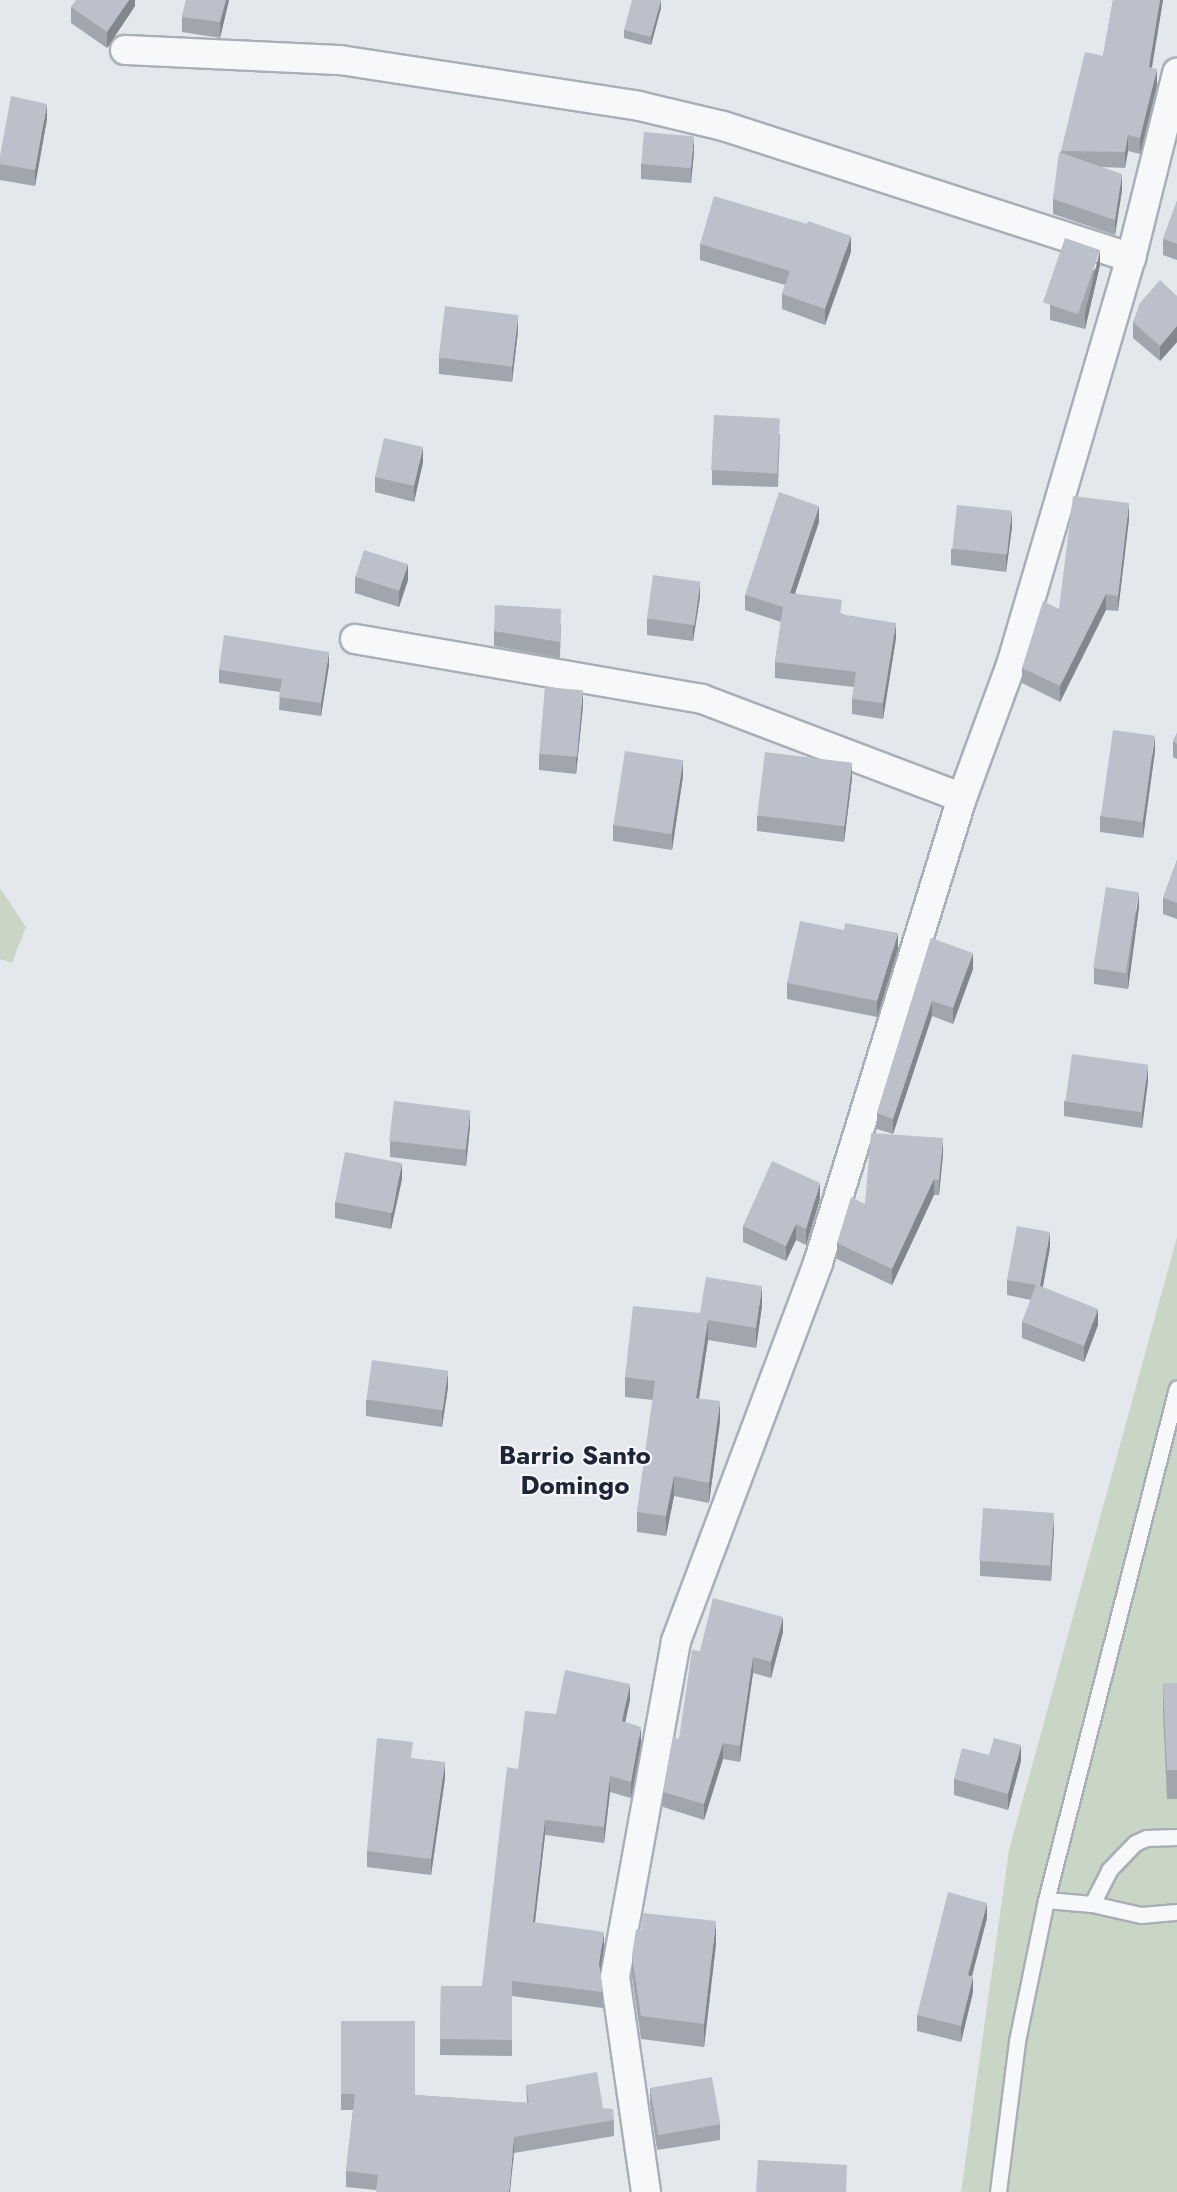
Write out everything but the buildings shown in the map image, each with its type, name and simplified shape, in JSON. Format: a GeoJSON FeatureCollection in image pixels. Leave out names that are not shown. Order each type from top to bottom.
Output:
{"type":"FeatureCollection","features":[{"type":"Feature","properties":{"kind":"street"},"geometry":{"type":"LineString","coordinates":[[125,50],[340,60],[639,106],[723,126],[1131,258]]}},
{"type":"Feature","properties":{"kind":"street"},"geometry":{"type":"LineString","coordinates":[[646,2192],[615,1977],[676,1641],[818,1263],[962,798],[1011,665],[1131,258],[1177,73]]}},
{"type":"Feature","properties":{"kind":"street"},"geometry":{"type":"LineString","coordinates":[[355,639],[702,699],[962,798]]}},
{"type":"Feature","properties":{"kind":"lane"},"geometry":{"type":"LineString","coordinates":[[998,2192],[1017,2041],[1046,1900],[1177,1388]]}},
{"type":"Feature","properties":{"kind":"lane"},"geometry":{"type":"LineString","coordinates":[[1092,1904],[1109,1870],[1135,1843],[1146,1838],[1177,1837]]}},
{"type":"Feature","properties":{"kind":"lane"},"geometry":{"type":"LineString","coordinates":[[1046,1900],[1092,1904],[1141,1915],[1177,1912]]}},
{"type":"Feature","properties":{"kind":"green space"},"geometry":{"type":"Polygon","coordinates":[[[0,888],[26,927],[12,963],[0,959],[0,888]]]}},
{"type":"Feature","properties":{"kind":"green space"},"geometry":{"type":"Polygon","coordinates":[[[1177,1237],[1177,2192],[961,2192],[1009,1850],[1177,1237]]]}},
{"type":"Feature","properties":{"kind":"district","name":"Barrio Santo Domingo"},"geometry":{"type":"Point","coordinates":[575,1471]}}]}
